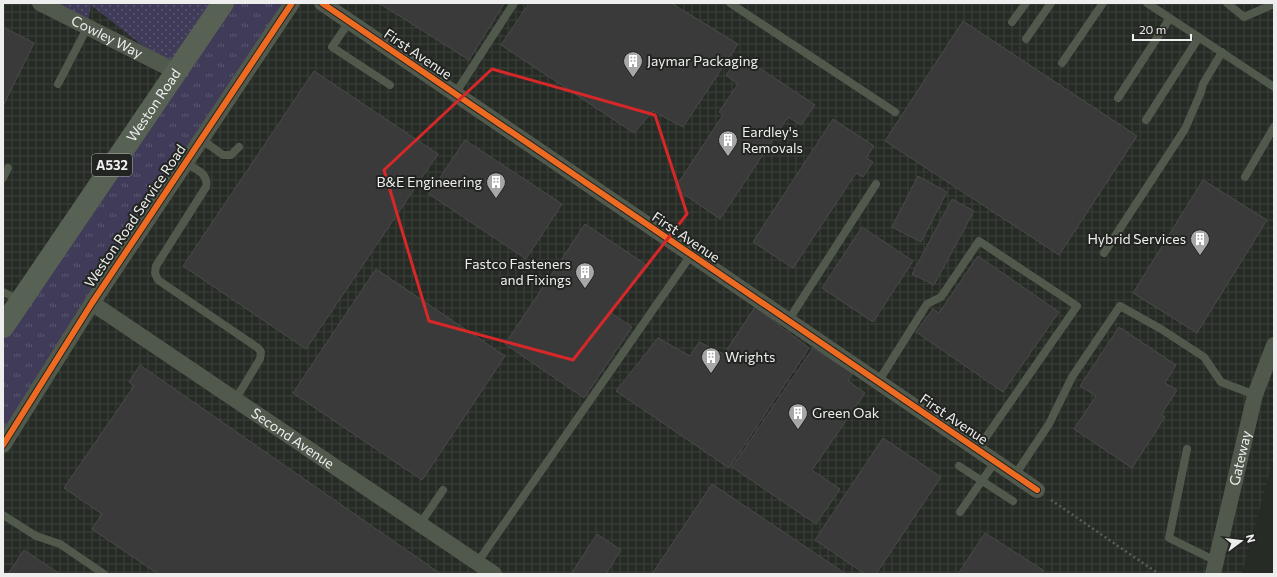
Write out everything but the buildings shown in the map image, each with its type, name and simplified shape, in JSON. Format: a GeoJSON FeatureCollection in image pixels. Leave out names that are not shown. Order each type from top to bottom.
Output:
{"type":"FeatureCollection","features":[{"type":"Feature","properties":{"kind":"main road","name":"Weston Road"},"geometry":{"type":"LineString","coordinates":[[3,327],[11,296],[223,3]]}},
{"type":"Feature","properties":{"kind":"street","name":"Cowley Way"},"geometry":{"type":"LineString","coordinates":[[40,3],[175,71]]}},
{"type":"Feature","properties":{"kind":"street","name":"Weston Road Service Road"},"geometry":{"type":"LineString","coordinates":[[3,445],[92,303],[292,3]]}},
{"type":"Feature","properties":{"kind":"street","name":"First Avenue"},"geometry":{"type":"LineString","coordinates":[[322,3],[1037,490]]}},
{"type":"Feature","properties":{"kind":"street","name":"Second Avenue"},"geometry":{"type":"LineString","coordinates":[[92,303],[494,574]]}},
{"type":"Feature","properties":{"kind":"street","name":"Gateway"},"geometry":{"type":"LineString","coordinates":[[1215,567],[1255,395],[1274,345]]}},
{"type":"Feature","properties":{"kind":"lane"},"geometry":{"type":"LineString","coordinates":[[455,94],[514,3]]}},
{"type":"Feature","properties":{"kind":"lane"},"geometry":{"type":"LineString","coordinates":[[730,3],[895,112]]}},
{"type":"Feature","properties":{"kind":"lane"},"geometry":{"type":"LineString","coordinates":[[1012,22],[1026,3]]}},
{"type":"Feature","properties":{"kind":"lane"},"geometry":{"type":"LineString","coordinates":[[1026,40],[1051,3]]}},
{"type":"Feature","properties":{"kind":"lane"},"geometry":{"type":"LineString","coordinates":[[1062,63],[1103,3]]}},
{"type":"Feature","properties":{"kind":"lane"},"geometry":{"type":"LineString","coordinates":[[1147,3],[1274,87]]}},
{"type":"Feature","properties":{"kind":"lane"},"geometry":{"type":"LineString","coordinates":[[1227,3],[1244,16],[1274,4]]}},
{"type":"Feature","properties":{"kind":"lane"},"geometry":{"type":"LineString","coordinates":[[1118,98],[1170,18]]}},
{"type":"Feature","properties":{"kind":"lane"},"geometry":{"type":"LineString","coordinates":[[349,22],[332,47],[390,85]]}},
{"type":"Feature","properties":{"kind":"lane"},"geometry":{"type":"LineString","coordinates":[[58,84],[87,28]]}},
{"type":"Feature","properties":{"kind":"lane"},"geometry":{"type":"LineString","coordinates":[[1146,120],[1199,37]]}},
{"type":"Feature","properties":{"kind":"lane"},"geometry":{"type":"LineString","coordinates":[[1104,253],[1185,129],[1201,92],[1202,84],[1222,52]]}},
{"type":"Feature","properties":{"kind":"lane"},"geometry":{"type":"LineString","coordinates":[[1245,177],[1274,127]]}},
{"type":"Feature","properties":{"kind":"lane"},"geometry":{"type":"LineString","coordinates":[[201,139],[223,155],[231,155],[239,147]]}},
{"type":"Feature","properties":{"kind":"lane"},"geometry":{"type":"LineString","coordinates":[[185,163],[205,176],[208,180],[206,187],[156,266],[155,273],[158,280],[258,348],[261,352],[260,359],[235,400]]}},
{"type":"Feature","properties":{"kind":"lane"},"geometry":{"type":"LineString","coordinates":[[3,178],[8,168]]}},
{"type":"Feature","properties":{"kind":"lane"},"geometry":{"type":"LineString","coordinates":[[788,321],[876,184]]}},
{"type":"Feature","properties":{"kind":"lane"},"geometry":{"type":"LineString","coordinates":[[878,382],[927,304],[940,297],[979,241],[1077,306],[977,450]]}},
{"type":"Feature","properties":{"kind":"lane"},"geometry":{"type":"LineString","coordinates":[[477,563],[691,255]]}},
{"type":"Feature","properties":{"kind":"lane"},"geometry":{"type":"LineString","coordinates":[[1015,475],[1049,424],[1072,377],[1120,306],[1161,329],[1204,357],[1221,382],[1255,395]]}},
{"type":"Feature","properties":{"kind":"lane"},"geometry":{"type":"LineString","coordinates":[[1187,449],[1169,538],[1215,567]]}},
{"type":"Feature","properties":{"kind":"lane"},"geometry":{"type":"LineString","coordinates":[[960,512],[994,462]]}},
{"type":"Feature","properties":{"kind":"lane"},"geometry":{"type":"LineString","coordinates":[[960,466],[1013,500]]}},
{"type":"Feature","properties":{"kind":"lane"},"geometry":{"type":"LineString","coordinates":[[420,524],[443,490]]}},
{"type":"Feature","properties":{"kind":"lane"},"geometry":{"type":"LineString","coordinates":[[3,514],[36,536],[60,544],[104,574]]}},
{"type":"Feature","properties":{"kind":"path"},"geometry":{"type":"LineString","coordinates":[[1037,490],[1159,574]]}},
{"type":"Feature","properties":{"kind":"highlighted area"},"geometry":{"type":"Polygon","coordinates":[[[492,69],[655,115],[687,214],[573,360],[429,321],[384,170],[492,69]]]}},
{"type":"Feature","properties":{"kind":"shaded area"},"geometry":{"type":"Polygon","coordinates":[[[3,3],[1274,3],[1274,457],[1242,574],[3,574],[3,3]]]}},
{"type":"Feature","properties":{"kind":"shaded area"},"geometry":{"type":"Polygon","coordinates":[[[1274,457],[1274,574],[1242,574],[1274,457]]]}},
{"type":"Feature","properties":{"kind":"green space"},"geometry":{"type":"Polygon","coordinates":[[[33,3],[223,3],[175,71],[91,5],[87,28],[33,3]]]}},
{"type":"Feature","properties":{"kind":"green space"},"geometry":{"type":"Polygon","coordinates":[[[223,3],[292,3],[3,445],[3,327],[223,3]]]}},
{"type":"Feature","properties":{"kind":"cycle path"},"geometry":{"type":"LineString","coordinates":[[3,445],[92,303],[292,3]]}},
{"type":"Feature","properties":{"kind":"cycle path"},"geometry":{"type":"LineString","coordinates":[[322,3],[1037,490]]}},
{"type":"Feature","properties":{"kind":"place","name":"Jaymar Packaging"},"geometry":{"type":"Point","coordinates":[633,78]}},
{"type":"Feature","properties":{"kind":"place","name":"Eardley's Removals"},"geometry":{"type":"Point","coordinates":[728,157]}},
{"type":"Feature","properties":{"kind":"place","name":"B&E Engineering"},"geometry":{"type":"Point","coordinates":[496,199]}},
{"type":"Feature","properties":{"kind":"place","name":"Hybrid Services"},"geometry":{"type":"Point","coordinates":[1200,256]}},
{"type":"Feature","properties":{"kind":"place","name":"Fastco Fasteners and Fixings"},"geometry":{"type":"Point","coordinates":[585,289]}},
{"type":"Feature","properties":{"kind":"place","name":"Wrights"},"geometry":{"type":"Point","coordinates":[711,374]}},
{"type":"Feature","properties":{"kind":"place","name":"Green Oak"},"geometry":{"type":"Point","coordinates":[798,430]}}]}
